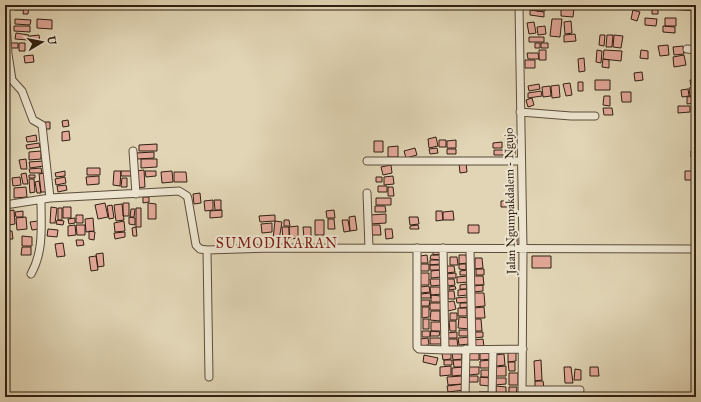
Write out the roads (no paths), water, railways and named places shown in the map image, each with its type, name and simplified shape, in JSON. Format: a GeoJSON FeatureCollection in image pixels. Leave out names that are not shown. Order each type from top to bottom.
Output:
{"type":"FeatureCollection","features":[{"type":"Feature","properties":{"kind":"street"},"geometry":{"type":"LineString","coordinates":[[5,5],[8,54],[12,80],[22,91],[32,120],[42,125],[50,198]]}},
{"type":"Feature","properties":{"kind":"street","name":"Jalan Ngumpakdalem - Ngujo"},"geometry":{"type":"LineString","coordinates":[[519,5],[523,249],[522,394]]}},
{"type":"Feature","properties":{"kind":"street"},"geometry":{"type":"LineString","coordinates":[[667,5],[696,7]]}},
{"type":"Feature","properties":{"kind":"street"},"geometry":{"type":"LineString","coordinates":[[686,49],[696,50]]}},
{"type":"Feature","properties":{"kind":"street"},"geometry":{"type":"LineString","coordinates":[[520,112],[571,116],[595,116]]}},
{"type":"Feature","properties":{"kind":"street"},"geometry":{"type":"LineString","coordinates":[[133,151],[136,194]]}},
{"type":"Feature","properties":{"kind":"street"},"geometry":{"type":"LineString","coordinates":[[367,161],[521,161]]}},
{"type":"Feature","properties":{"kind":"street"},"geometry":{"type":"LineString","coordinates":[[5,205],[50,198],[176,191],[184,193],[188,200],[196,245],[200,249],[206,250],[274,248],[696,249]]}},
{"type":"Feature","properties":{"kind":"street"},"geometry":{"type":"LineString","coordinates":[[368,193],[369,248]]}},
{"type":"Feature","properties":{"kind":"street"},"geometry":{"type":"LineString","coordinates":[[31,274],[39,256],[41,236],[41,200]]}},
{"type":"Feature","properties":{"kind":"street"},"geometry":{"type":"LineString","coordinates":[[417,248],[417,346],[419,349],[523,349]]}},
{"type":"Feature","properties":{"kind":"street"},"geometry":{"type":"LineString","coordinates":[[443,248],[445,350]]}},
{"type":"Feature","properties":{"kind":"street"},"geometry":{"type":"LineString","coordinates":[[465,397],[469,349],[470,249]]}},
{"type":"Feature","properties":{"kind":"street"},"geometry":{"type":"LineString","coordinates":[[206,250],[209,377]]}},
{"type":"Feature","properties":{"kind":"street"},"geometry":{"type":"LineString","coordinates":[[492,397],[493,350]]}},
{"type":"Feature","properties":{"kind":"street"},"geometry":{"type":"LineString","coordinates":[[522,394],[580,390]]}},
{"type":"Feature","properties":{"kind":"district","name":"SUMODIKARAN"},"geometry":{"type":"Point","coordinates":[277,243]}}]}
